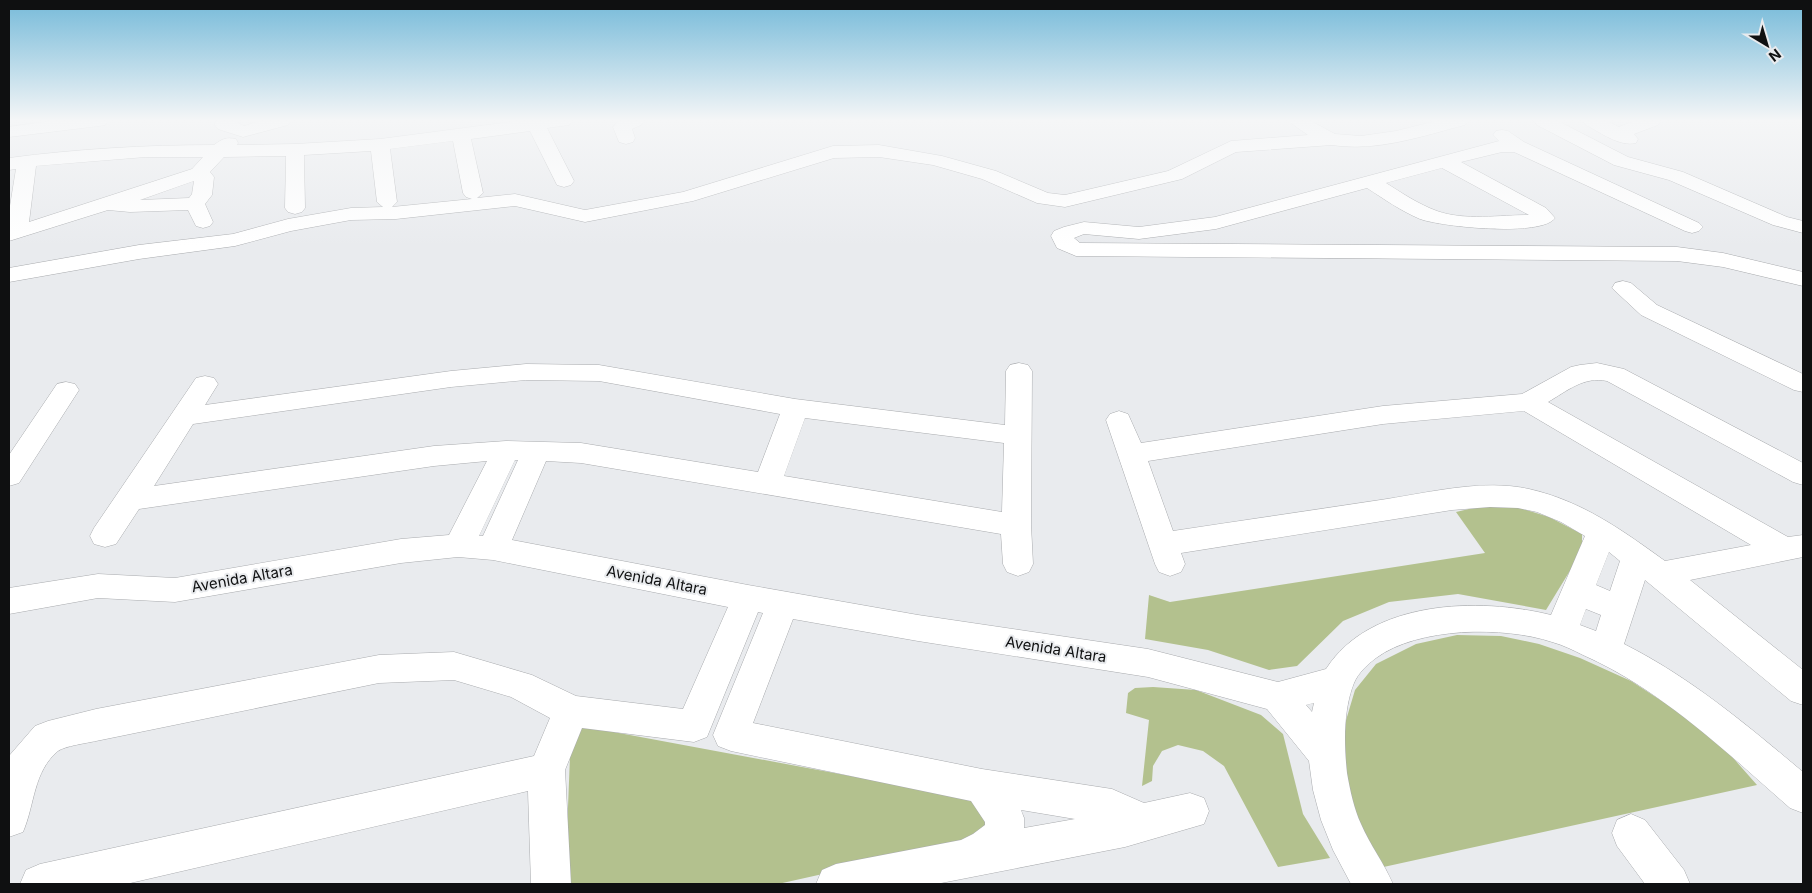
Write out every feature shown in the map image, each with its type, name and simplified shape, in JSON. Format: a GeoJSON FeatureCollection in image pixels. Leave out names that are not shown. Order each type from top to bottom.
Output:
{"type":"FeatureCollection","features":[{"type":"Feature","properties":{"kind":"street"},"geometry":{"type":"LineString","coordinates":[[18,163],[24,187],[14,233],[200,173],[209,163]]}},
{"type":"Feature","properties":{"kind":"street"},"geometry":{"type":"LineString","coordinates":[[295,163],[295,208]]}},
{"type":"Feature","properties":{"kind":"street"},"geometry":{"type":"LineString","coordinates":[[382,163],[387,202]]}},
{"type":"Feature","properties":{"kind":"street"},"geometry":{"type":"LineString","coordinates":[[467,163],[473,193]]}},
{"type":"Feature","properties":{"kind":"street"},"geometry":{"type":"LineString","coordinates":[[555,163],[564,181]]}},
{"type":"Feature","properties":{"kind":"street"},"geometry":{"type":"LineString","coordinates":[[9,275],[139,252],[236,240],[288,226],[351,214],[396,213],[515,200],[585,216],[686,197],[797,163]]}},
{"type":"Feature","properties":{"kind":"street"},"geometry":{"type":"LineString","coordinates":[[945,163],[989,175],[1044,199],[1065,201],[1176,175],[1200,163]]}},
{"type":"Feature","properties":{"kind":"street"},"geometry":{"type":"LineString","coordinates":[[1438,163],[1198,226],[1138,233],[1084,228],[1071,231],[1062,236],[1065,243],[1076,249],[1677,254],[1723,260],[1803,279]]}},
{"type":"Feature","properties":{"kind":"street"},"geometry":{"type":"LineString","coordinates":[[1369,181],[1426,214],[1437,218],[1451,220],[1535,221],[1545,218],[1540,212],[1447,163]]}},
{"type":"Feature","properties":{"kind":"street"},"geometry":{"type":"LineString","coordinates":[[1553,163],[1692,227]]}},
{"type":"Feature","properties":{"kind":"street"},"geometry":{"type":"LineString","coordinates":[[1630,163],[1676,176],[1780,221],[1803,227]]}},
{"type":"Feature","properties":{"kind":"street"},"geometry":{"type":"LineString","coordinates":[[108,204],[199,213],[204,177],[200,173]]}},
{"type":"Feature","properties":{"kind":"street"},"geometry":{"type":"LineString","coordinates":[[1656,210],[1699,196]]}},
{"type":"Feature","properties":{"kind":"street"},"geometry":{"type":"LineString","coordinates":[[1623,288],[1649,310],[1803,384]]}},
{"type":"Feature","properties":{"kind":"street"},"geometry":{"type":"LineString","coordinates":[[1133,454],[1383,415],[1528,402],[1580,373],[1597,370],[1615,375],[1803,475]]}},
{"type":"Feature","properties":{"kind":"street"},"geometry":{"type":"LineString","coordinates":[[1018,564],[1016,525],[1020,371]]}},
{"type":"Feature","properties":{"kind":"street"},"geometry":{"type":"LineString","coordinates":[[184,416],[451,379],[526,372],[600,373],[795,408],[1019,436]]}},
{"type":"Feature","properties":{"kind":"street"},"geometry":{"type":"LineString","coordinates":[[105,536],[205,384]]}},
{"type":"Feature","properties":{"kind":"street"},"geometry":{"type":"LineString","coordinates":[[9,476],[66,390]]}},
{"type":"Feature","properties":{"kind":"street"},"geometry":{"type":"LineString","coordinates":[[1528,402],[1793,548]]}},
{"type":"Feature","properties":{"kind":"street"},"geometry":{"type":"LineString","coordinates":[[767,485],[795,408]]}},
{"type":"Feature","properties":{"kind":"street"},"geometry":{"type":"LineString","coordinates":[[1119,420],[1133,454],[1167,554],[1452,500],[1497,496],[1527,498],[1555,506],[1582,518],[1602,531],[1800,685]]}},
{"type":"Feature","properties":{"kind":"street"},"geometry":{"type":"LineString","coordinates":[[9,441],[35,437]]}},
{"type":"Feature","properties":{"kind":"street"},"geometry":{"type":"LineString","coordinates":[[130,500],[434,456],[506,450],[580,453],[1016,525]]}},
{"type":"Feature","properties":{"kind":"street"},"geometry":{"type":"LineString","coordinates":[[458,546],[483,500],[506,450]]}},
{"type":"Feature","properties":{"kind":"street"},"geometry":{"type":"LineString","coordinates":[[493,548],[536,451]]}},
{"type":"Feature","properties":{"kind":"street"},"geometry":{"type":"LineString","coordinates":[[483,500],[514,498]]}},
{"type":"Feature","properties":{"kind":"street"},"geometry":{"type":"LineString","coordinates":[[1561,631],[1602,531]]}},
{"type":"Feature","properties":{"kind":"street","name":"Avenida Altara"},"geometry":{"type":"LineString","coordinates":[[20,599],[98,586],[175,590],[401,551],[458,546],[493,548],[748,598],[918,628],[1148,663],[1278,697],[1338,680]]}},
{"type":"Feature","properties":{"kind":"street"},"geometry":{"type":"LineString","coordinates":[[1606,649],[1619,609],[1649,566],[1793,548]]}},
{"type":"Feature","properties":{"kind":"street"},"geometry":{"type":"LineString","coordinates":[[1577,591],[1619,609]]}},
{"type":"Feature","properties":{"kind":"street"},"geometry":{"type":"LineString","coordinates":[[9,818],[22,768],[48,737],[96,725],[379,669],[454,666],[520,685],[571,711],[694,726],[748,598]]}},
{"type":"Feature","properties":{"kind":"street"},"geometry":{"type":"LineString","coordinates":[[783,603],[731,735],[982,786],[1112,807],[1143,822]]}},
{"type":"Feature","properties":{"kind":"street"},"geometry":{"type":"LineString","coordinates":[[1373,884],[1340,822],[1330,787],[1326,754],[1330,709],[1338,680],[1349,663],[1374,641],[1401,629],[1429,621],[1473,618],[1531,624],[1561,631],[1606,649],[1666,685],[1712,718],[1803,795]]}},
{"type":"Feature","properties":{"kind":"street"},"geometry":{"type":"LineString","coordinates":[[726,649],[764,654]]}},
{"type":"Feature","properties":{"kind":"street"},"geometry":{"type":"LineString","coordinates":[[1278,697],[1326,754]]}},
{"type":"Feature","properties":{"kind":"street"},"geometry":{"type":"LineString","coordinates":[[551,884],[546,770],[571,711]]}},
{"type":"Feature","properties":{"kind":"street"},"geometry":{"type":"LineString","coordinates":[[40,884],[546,770]]}},
{"type":"Feature","properties":{"kind":"street"},"geometry":{"type":"LineString","coordinates":[[959,859],[987,848],[1004,834],[1005,818],[982,786]]}},
{"type":"Feature","properties":{"kind":"street"},"geometry":{"type":"LineString","coordinates":[[836,884],[1125,828],[1190,811]]}},
{"type":"Feature","properties":{"kind":"street"},"geometry":{"type":"LineString","coordinates":[[1631,833],[1670,884]]}},
{"type":"Feature","properties":{"kind":"green space"},"geometry":{"type":"Polygon","coordinates":[[[1486,505],[1514,506],[1549,517],[1582,534],[1582,551],[1546,610],[1458,594],[1389,602],[1343,621],[1297,666],[1269,670],[1208,650],[1145,639],[1149,595],[1170,602],[1485,553],[1456,512],[1486,505]]]}},
{"type":"Feature","properties":{"kind":"green space"},"geometry":{"type":"Polygon","coordinates":[[[1457,635],[1501,636],[1539,644],[1580,658],[1631,681],[1682,714],[1727,751],[1757,785],[1379,868],[1351,812],[1342,772],[1344,727],[1355,690],[1376,664],[1416,644],[1457,635]]]}},
{"type":"Feature","properties":{"kind":"green space"},"geometry":{"type":"Polygon","coordinates":[[[1153,687],[1196,690],[1261,715],[1283,734],[1303,814],[1330,858],[1278,867],[1224,766],[1203,751],[1178,745],[1162,751],[1153,766],[1152,781],[1142,786],[1149,720],[1126,713],[1128,693],[1135,688],[1153,687]]]}},
{"type":"Feature","properties":{"kind":"green space"},"geometry":{"type":"Polygon","coordinates":[[[576,725],[969,798],[987,811],[986,832],[966,842],[778,884],[565,884],[570,756],[576,725]]]}}]}
